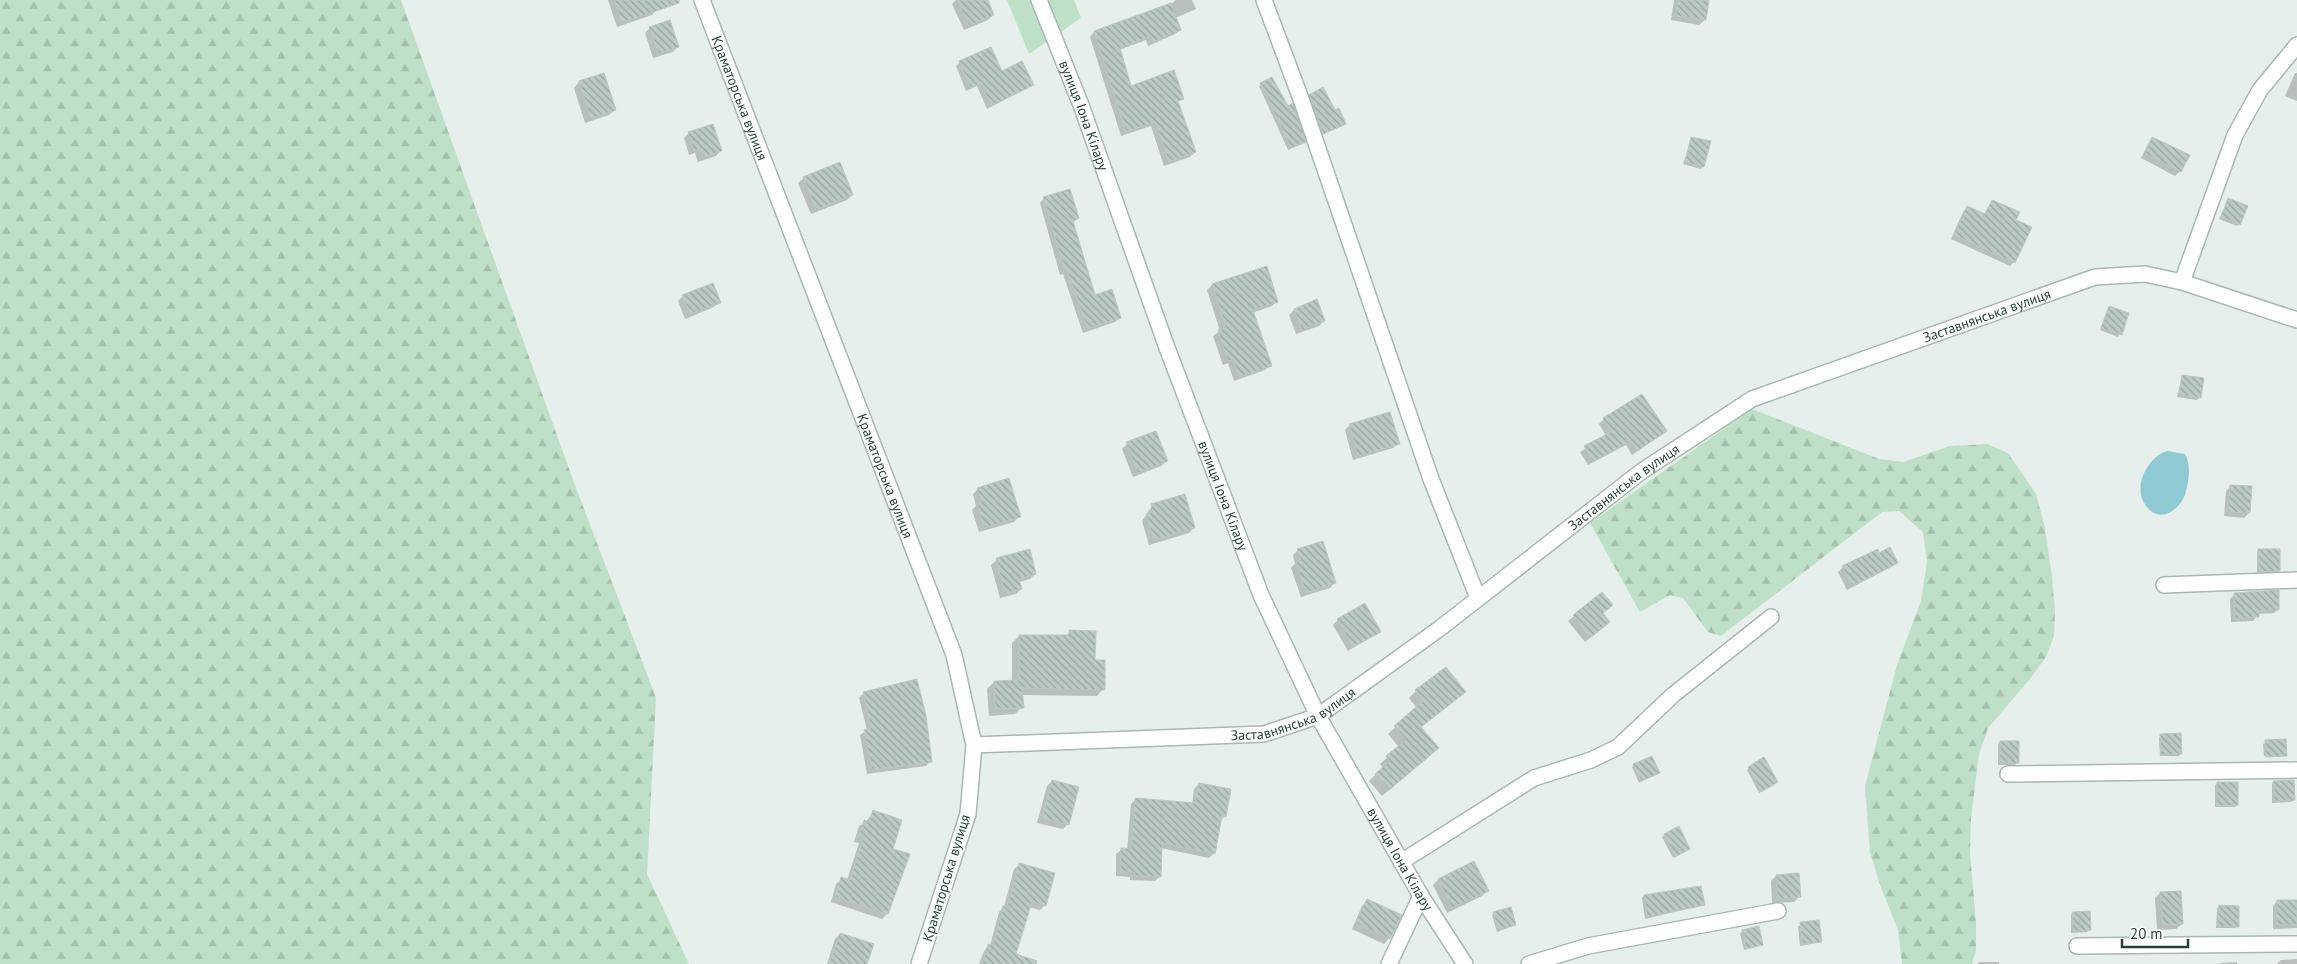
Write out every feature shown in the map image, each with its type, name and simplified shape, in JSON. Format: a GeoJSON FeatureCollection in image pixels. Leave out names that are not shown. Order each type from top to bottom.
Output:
{"type":"FeatureCollection","features":[{"type":"Feature","properties":{"kind":"street","name":"Краматорська вулиця"},"geometry":{"type":"LineString","coordinates":[[702,0],[954,655],[974,745],[968,814],[919,964]]}},
{"type":"Feature","properties":{"kind":"street","name":"вулиця Іона Кілару"},"geometry":{"type":"LineString","coordinates":[[1039,0],[1080,105],[1166,344],[1261,595],[1318,716],[1421,896],[1465,964]]}},
{"type":"Feature","properties":{"kind":"street"},"geometry":{"type":"LineString","coordinates":[[1264,0],[1301,99],[1431,479],[1478,598]]}},
{"type":"Feature","properties":{"kind":"street"},"geometry":{"type":"LineString","coordinates":[[2182,282],[2235,135],[2260,90],[2297,45]]}},
{"type":"Feature","properties":{"kind":"street","name":"Заставнянська вулиця"},"geometry":{"type":"LineString","coordinates":[[974,745],[1264,734],[1318,716],[1478,598],[1642,471],[1752,399],[2095,277],[2145,274],[2182,282],[2297,320]]}},
{"type":"Feature","properties":{"kind":"street"},"geometry":{"type":"LineString","coordinates":[[2164,585],[2297,580]]}},
{"type":"Feature","properties":{"kind":"street"},"geometry":{"type":"LineString","coordinates":[[1402,862],[1534,778],[1591,760],[1618,747],[1673,695],[1771,617]]}},
{"type":"Feature","properties":{"kind":"street"},"geometry":{"type":"LineString","coordinates":[[2008,774],[2297,770]]}},
{"type":"Feature","properties":{"kind":"street"},"geometry":{"type":"LineString","coordinates":[[1390,964],[1421,896]]}},
{"type":"Feature","properties":{"kind":"street"},"geometry":{"type":"LineString","coordinates":[[1529,964],[1588,946],[1778,911]]}},
{"type":"Feature","properties":{"kind":"street"},"geometry":{"type":"LineString","coordinates":[[2077,946],[2297,944]]}},
{"type":"Feature","properties":{"kind":"green space"},"geometry":{"type":"Polygon","coordinates":[[[0,0],[401,0],[573,480],[656,698],[647,874],[689,964],[0,964],[0,0]]]}},
{"type":"Feature","properties":{"kind":"green space"},"geometry":{"type":"Polygon","coordinates":[[[1007,0],[1074,0],[1081,18],[1029,54],[1007,0]]]}},
{"type":"Feature","properties":{"kind":"green space"},"geometry":{"type":"Polygon","coordinates":[[[1752,409],[1879,459],[1903,462],[1950,446],[1987,444],[2008,453],[2036,494],[2045,528],[2052,577],[2055,612],[2054,636],[2046,657],[2030,679],[1988,728],[1979,754],[1971,819],[1970,853],[1976,923],[1976,950],[1972,964],[1902,964],[1898,930],[1880,885],[1870,852],[1865,786],[1897,665],[1921,601],[1927,562],[1923,532],[1899,511],[1882,512],[1721,636],[1708,632],[1683,598],[1670,595],[1640,612],[1590,523],[1752,409]]]}},
{"type":"Feature","properties":{"kind":"water"},"geometry":{"type":"Polygon","coordinates":[[[2167,451],[2185,454],[2189,467],[2188,482],[2184,497],[2176,508],[2164,514],[2158,514],[2147,507],[2142,500],[2141,483],[2144,474],[2153,460],[2167,451]]]}},
{"type":"Feature","properties":{"kind":"building"},"geometry":{"type":"Polygon","coordinates":[[[614,0],[679,0],[679,3],[622,23],[614,0]]]}},
{"type":"Feature","properties":{"kind":"building"},"geometry":{"type":"Polygon","coordinates":[[[957,0],[988,0],[994,15],[969,26],[957,0]]]}},
{"type":"Feature","properties":{"kind":"building"},"geometry":{"type":"Polygon","coordinates":[[[1678,0],[1709,0],[1706,20],[1676,16],[1678,0]]]}},
{"type":"Feature","properties":{"kind":"building"},"geometry":{"type":"Polygon","coordinates":[[[1171,3],[1181,30],[1153,42],[1151,36],[1120,48],[1131,86],[1174,70],[1184,99],[1178,101],[1196,152],[1169,162],[1155,122],[1126,132],[1094,31],[1171,3]]]}},
{"type":"Feature","properties":{"kind":"building"},"geometry":{"type":"Polygon","coordinates":[[[670,20],[679,47],[659,54],[649,27],[670,20]]]}},
{"type":"Feature","properties":{"kind":"building"},"geometry":{"type":"Polygon","coordinates":[[[991,47],[1002,71],[1022,61],[1034,85],[991,106],[981,83],[970,88],[959,61],[991,47]]]}},
{"type":"Feature","properties":{"kind":"building"},"geometry":{"type":"Polygon","coordinates":[[[604,73],[616,110],[591,119],[579,81],[604,73]]]}},
{"type":"Feature","properties":{"kind":"building"},"geometry":{"type":"Polygon","coordinates":[[[1272,77],[1288,106],[1293,103],[1306,142],[1291,148],[1260,83],[1272,77]]]}},
{"type":"Feature","properties":{"kind":"building"},"geometry":{"type":"Polygon","coordinates":[[[1323,87],[1335,110],[1339,108],[1346,124],[1323,134],[1309,95],[1323,87]]]}},
{"type":"Feature","properties":{"kind":"building"},"geometry":{"type":"Polygon","coordinates":[[[713,124],[722,151],[703,157],[700,149],[694,151],[688,132],[713,124]]]}},
{"type":"Feature","properties":{"kind":"building"},"geometry":{"type":"Polygon","coordinates":[[[1691,137],[1711,141],[1704,167],[1685,162],[1691,137]]]}},
{"type":"Feature","properties":{"kind":"building"},"geometry":{"type":"Polygon","coordinates":[[[2152,137],[2190,155],[2181,172],[2145,153],[2152,137]]]}},
{"type":"Feature","properties":{"kind":"building"},"geometry":{"type":"Polygon","coordinates":[[[840,162],[853,195],[816,210],[803,177],[840,162]]]}},
{"type":"Feature","properties":{"kind":"building"},"geometry":{"type":"Polygon","coordinates":[[[1070,189],[1079,218],[1073,221],[1095,295],[1112,289],[1121,318],[1087,329],[1067,270],[1065,271],[1043,197],[1070,189]]]}},
{"type":"Feature","properties":{"kind":"building"},"geometry":{"type":"Polygon","coordinates":[[[2228,198],[2248,206],[2240,225],[2221,217],[2228,198]]]}},
{"type":"Feature","properties":{"kind":"building"},"geometry":{"type":"Polygon","coordinates":[[[1992,200],[2020,212],[2016,220],[2032,227],[2015,263],[1954,235],[1967,206],[1985,214],[1992,200]]]}},
{"type":"Feature","properties":{"kind":"building"},"geometry":{"type":"Polygon","coordinates":[[[1267,266],[1278,302],[1253,310],[1272,366],[1239,377],[1233,359],[1228,361],[1218,330],[1226,328],[1212,284],[1267,266]]]}},
{"type":"Feature","properties":{"kind":"building"},"geometry":{"type":"Polygon","coordinates":[[[713,283],[721,303],[690,314],[682,295],[713,283]]]}},
{"type":"Feature","properties":{"kind":"building"},"geometry":{"type":"Polygon","coordinates":[[[1317,299],[1325,321],[1302,330],[1294,309],[1317,299]]]}},
{"type":"Feature","properties":{"kind":"building"},"geometry":{"type":"Polygon","coordinates":[[[2109,306],[2129,313],[2122,335],[2101,328],[2109,306]]]}},
{"type":"Feature","properties":{"kind":"building"},"geometry":{"type":"Polygon","coordinates":[[[2182,375],[2204,378],[2201,398],[2179,395],[2182,375]]]}},
{"type":"Feature","properties":{"kind":"building"},"geometry":{"type":"Polygon","coordinates":[[[1642,394],[1667,431],[1637,451],[1631,441],[1593,462],[1584,446],[1611,432],[1603,418],[1642,394]]]}},
{"type":"Feature","properties":{"kind":"building"},"geometry":{"type":"Polygon","coordinates":[[[1390,412],[1400,444],[1358,456],[1349,424],[1390,412]]]}},
{"type":"Feature","properties":{"kind":"building"},"geometry":{"type":"Polygon","coordinates":[[[1156,431],[1168,461],[1138,473],[1126,442],[1156,431]]]}},
{"type":"Feature","properties":{"kind":"building"},"geometry":{"type":"Polygon","coordinates":[[[1009,478],[1021,517],[984,528],[977,503],[982,502],[977,488],[1009,478]]]}},
{"type":"Feature","properties":{"kind":"building"},"geometry":{"type":"Polygon","coordinates":[[[2230,485],[2252,486],[2250,513],[2228,512],[2230,485]]]}},
{"type":"Feature","properties":{"kind":"building"},"geometry":{"type":"Polygon","coordinates":[[[1185,494],[1195,528],[1154,540],[1146,514],[1153,512],[1151,504],[1185,494]]]}},
{"type":"Feature","properties":{"kind":"building"},"geometry":{"type":"Polygon","coordinates":[[[1323,541],[1336,583],[1306,593],[1296,562],[1301,560],[1297,549],[1323,541]]]}},
{"type":"Feature","properties":{"kind":"building"},"geometry":{"type":"Polygon","coordinates":[[[1890,547],[1898,563],[1852,586],[1842,566],[1878,549],[1879,553],[1890,547]]]}},
{"type":"Feature","properties":{"kind":"building"},"geometry":{"type":"Polygon","coordinates":[[[1030,549],[1036,574],[1019,579],[1022,589],[1005,594],[996,558],[1030,549]]]}},
{"type":"Feature","properties":{"kind":"building"},"geometry":{"type":"Polygon","coordinates":[[[2258,549],[2280,549],[2280,571],[2258,572],[2258,549]]]}},
{"type":"Feature","properties":{"kind":"building"},"geometry":{"type":"Polygon","coordinates":[[[2279,590],[2279,610],[2259,611],[2259,617],[2235,619],[2234,593],[2279,590]]]}},
{"type":"Feature","properties":{"kind":"building"},"geometry":{"type":"Polygon","coordinates":[[[1602,592],[1613,605],[1603,613],[1610,622],[1590,638],[1573,615],[1602,592]]]}},
{"type":"Feature","properties":{"kind":"building"},"geometry":{"type":"Polygon","coordinates":[[[1365,603],[1381,632],[1353,647],[1337,619],[1365,603]]]}},
{"type":"Feature","properties":{"kind":"building"},"geometry":{"type":"Polygon","coordinates":[[[1069,630],[1096,631],[1095,660],[1105,660],[1105,690],[1022,688],[1024,708],[995,709],[994,681],[1019,680],[1019,635],[1069,635],[1069,630]]]}},
{"type":"Feature","properties":{"kind":"building"},"geometry":{"type":"Polygon","coordinates":[[[1446,667],[1466,692],[1421,727],[1439,748],[1389,790],[1375,774],[1390,761],[1386,756],[1406,740],[1394,726],[1423,701],[1415,690],[1446,667]]]}},
{"type":"Feature","properties":{"kind":"building"},"geometry":{"type":"Polygon","coordinates":[[[917,679],[926,716],[932,762],[872,770],[864,730],[871,728],[863,692],[917,679]]]}},
{"type":"Feature","properties":{"kind":"building"},"geometry":{"type":"Polygon","coordinates":[[[2181,733],[2182,754],[2161,755],[2160,734],[2181,733]]]}},
{"type":"Feature","properties":{"kind":"building"},"geometry":{"type":"Polygon","coordinates":[[[2286,739],[2287,756],[2266,757],[2265,740],[2286,739]]]}},
{"type":"Feature","properties":{"kind":"building"},"geometry":{"type":"Polygon","coordinates":[[[2000,741],[2019,741],[2019,763],[2000,763],[2000,741]]]}},
{"type":"Feature","properties":{"kind":"building"},"geometry":{"type":"Polygon","coordinates":[[[1652,756],[1660,773],[1641,781],[1633,764],[1652,756]]]}},
{"type":"Feature","properties":{"kind":"building"},"geometry":{"type":"Polygon","coordinates":[[[1764,757],[1778,782],[1761,792],[1748,767],[1764,757]]]}},
{"type":"Feature","properties":{"kind":"building"},"geometry":{"type":"Polygon","coordinates":[[[1052,780],[1079,787],[1069,825],[1042,818],[1052,780]]]}},
{"type":"Feature","properties":{"kind":"building"},"geometry":{"type":"Polygon","coordinates":[[[2294,780],[2295,800],[2274,801],[2273,781],[2294,780]]]}},
{"type":"Feature","properties":{"kind":"building"},"geometry":{"type":"Polygon","coordinates":[[[2217,782],[2238,782],[2238,805],[2217,806],[2217,782]]]}},
{"type":"Feature","properties":{"kind":"building"},"geometry":{"type":"Polygon","coordinates":[[[1199,783],[1231,789],[1226,817],[1222,816],[1215,854],[1162,843],[1161,877],[1134,876],[1134,872],[1120,872],[1121,848],[1131,849],[1135,798],[1195,803],[1199,783]]]}},
{"type":"Feature","properties":{"kind":"building"},"geometry":{"type":"Polygon","coordinates":[[[873,810],[902,820],[893,849],[910,854],[888,914],[835,897],[841,877],[850,880],[863,838],[859,836],[864,820],[869,822],[873,810]]]}},
{"type":"Feature","properties":{"kind":"building"},"geometry":{"type":"Polygon","coordinates":[[[1679,826],[1690,849],[1675,857],[1664,834],[1679,826]]]}},
{"type":"Feature","properties":{"kind":"building"},"geometry":{"type":"Polygon","coordinates":[[[1474,861],[1489,891],[1452,908],[1438,879],[1474,861]]]}},
{"type":"Feature","properties":{"kind":"building"},"geometry":{"type":"Polygon","coordinates":[[[1019,863],[1055,873],[1046,906],[1032,902],[1016,954],[1037,961],[1036,964],[982,964],[988,944],[993,946],[1003,906],[1007,907],[1019,863]]]}},
{"type":"Feature","properties":{"kind":"building"},"geometry":{"type":"Polygon","coordinates":[[[1799,873],[1801,897],[1777,899],[1776,875],[1799,873]]]}},
{"type":"Feature","properties":{"kind":"building"},"geometry":{"type":"Polygon","coordinates":[[[1701,886],[1705,905],[1647,917],[1644,895],[1701,886]]]}},
{"type":"Feature","properties":{"kind":"building"},"geometry":{"type":"Polygon","coordinates":[[[2181,891],[2183,924],[2162,925],[2160,892],[2181,891]]]}},
{"type":"Feature","properties":{"kind":"building"},"geometry":{"type":"Polygon","coordinates":[[[1367,899],[1402,915],[1390,939],[1356,923],[1367,899]]]}},
{"type":"Feature","properties":{"kind":"building"},"geometry":{"type":"Polygon","coordinates":[[[2277,900],[2297,900],[2297,925],[2277,925],[2277,900]]]}},
{"type":"Feature","properties":{"kind":"building"},"geometry":{"type":"Polygon","coordinates":[[[2219,905],[2239,906],[2239,927],[2218,926],[2219,905]]]}},
{"type":"Feature","properties":{"kind":"building"},"geometry":{"type":"Polygon","coordinates":[[[1511,907],[1516,925],[1499,930],[1493,912],[1511,907]]]}},
{"type":"Feature","properties":{"kind":"building"},"geometry":{"type":"Polygon","coordinates":[[[2090,911],[2091,930],[2073,931],[2072,912],[2090,911]]]}},
{"type":"Feature","properties":{"kind":"building"},"geometry":{"type":"Polygon","coordinates":[[[1819,920],[1822,942],[1802,944],[1800,922],[1819,920]]]}},
{"type":"Feature","properties":{"kind":"building"},"geometry":{"type":"Polygon","coordinates":[[[1759,926],[1763,945],[1746,949],[1742,930],[1759,926]]]}},
{"type":"Feature","properties":{"kind":"building"},"geometry":{"type":"Polygon","coordinates":[[[840,933],[874,944],[867,964],[829,964],[840,933]]]}}]}
